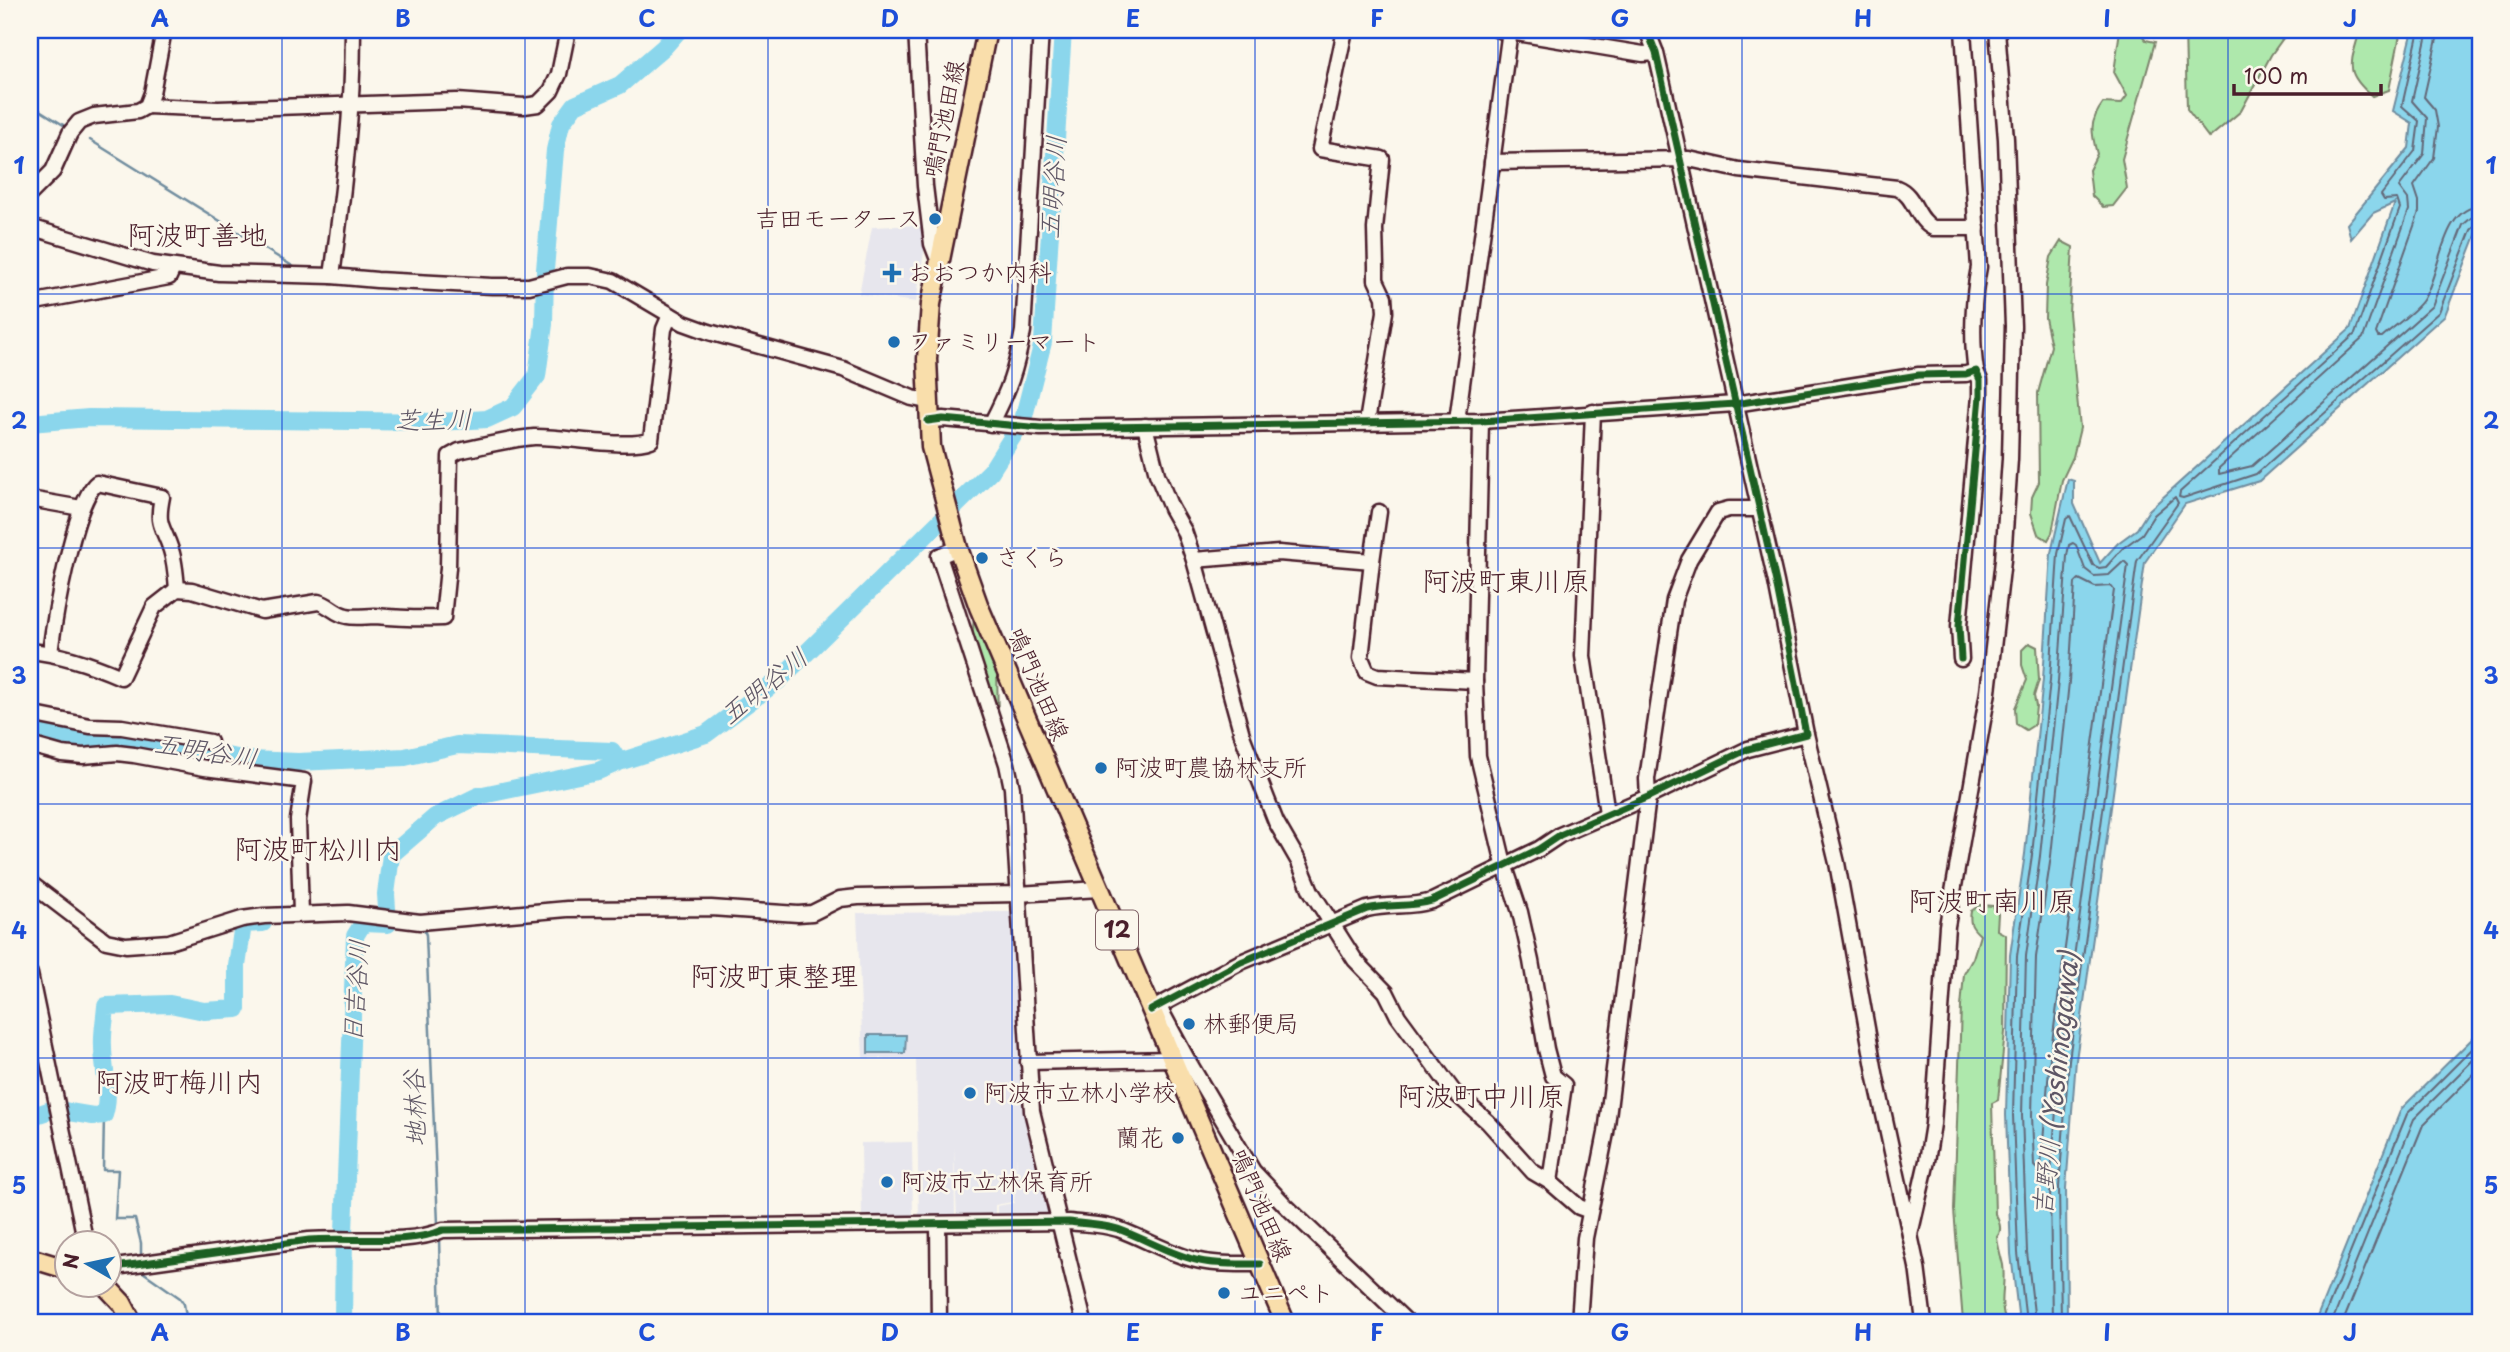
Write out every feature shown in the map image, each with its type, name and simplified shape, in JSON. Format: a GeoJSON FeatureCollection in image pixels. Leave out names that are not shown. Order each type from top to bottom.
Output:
{"type":"FeatureCollection","features":[{"type":"Feature","properties":{"kind":"main road","name":"鳴門池田線"},"geometry":{"type":"LineString","coordinates":[[987,30],[931,304],[927,401],[931,447],[956,542],[979,607],[1099,889],[1155,1009],[1172,1059],[1285,1322]]}},
{"type":"Feature","properties":{"kind":"main road"},"geometry":{"type":"LineString","coordinates":[[30,1258],[52,1265]]}},
{"type":"Feature","properties":{"kind":"main road"},"geometry":{"type":"LineString","coordinates":[[119,1300],[132,1322]]}},
{"type":"Feature","properties":{"kind":"street"},"geometry":{"type":"LineString","coordinates":[[147,106],[164,30]]}},
{"type":"Feature","properties":{"kind":"street"},"geometry":{"type":"LineString","coordinates":[[332,276],[350,105],[353,30]]}},
{"type":"Feature","properties":{"kind":"street"},"geometry":{"type":"LineString","coordinates":[[30,194],[53,171],[79,122],[94,116],[138,111],[147,106],[218,109],[457,101],[524,106],[538,104],[551,91],[559,74],[568,30]]}},
{"type":"Feature","properties":{"kind":"street"},"geometry":{"type":"LineString","coordinates":[[916,30],[925,186],[932,244],[939,262]]}},
{"type":"Feature","properties":{"kind":"street"},"geometry":{"type":"LineString","coordinates":[[993,424],[1013,380],[1023,331],[1041,30]]}},
{"type":"Feature","properties":{"kind":"street"},"geometry":{"type":"LineString","coordinates":[[1345,30],[1320,149],[1382,159],[1375,229],[1377,280],[1384,297],[1385,312],[1367,422]]}},
{"type":"Feature","properties":{"kind":"street"},"geometry":{"type":"LineString","coordinates":[[1457,421],[1492,162],[1506,30],[1643,54],[1656,53]]}},
{"type":"Feature","properties":{"kind":"street"},"geometry":{"type":"LineString","coordinates":[[1647,30],[1656,53],[1776,582],[1806,734],[1837,863],[1876,1078],[1910,1235],[1924,1322]]}},
{"type":"Feature","properties":{"kind":"street"},"geometry":{"type":"LineString","coordinates":[[1961,659],[1959,626],[1980,396],[1980,380],[1974,356],[1976,282],[1979,267],[1963,30]]}},
{"type":"Feature","properties":{"kind":"street"},"geometry":{"type":"LineString","coordinates":[[1910,1235],[1933,1124],[1947,926],[1988,692],[2003,560],[2009,471],[2013,326],[2006,139],[1997,30]]}},
{"type":"Feature","properties":{"kind":"street"},"geometry":{"type":"LineString","coordinates":[[1492,162],[1680,160],[1739,170],[1897,188],[1905,191],[1926,225],[1933,228],[1977,228]]}},
{"type":"Feature","properties":{"kind":"street"},"geometry":{"type":"LineString","coordinates":[[30,227],[173,268],[219,273],[529,286],[567,276],[590,276],[613,281],[670,316],[709,332],[843,369],[912,398],[927,401]]}},
{"type":"Feature","properties":{"kind":"street"},"geometry":{"type":"LineString","coordinates":[[30,303],[169,277],[173,268]]}},
{"type":"Feature","properties":{"kind":"street"},"geometry":{"type":"LineString","coordinates":[[30,651],[86,662],[121,677],[153,607],[177,589],[192,590],[262,611],[317,602],[326,603],[335,613],[348,617],[443,618],[450,456],[459,450],[531,437],[567,437],[639,445],[651,440],[664,329],[670,316]]}},
{"type":"Feature","properties":{"kind":"street"},"geometry":{"type":"LineString","coordinates":[[928,421],[943,419],[1031,427],[1481,421],[1735,404],[1919,375],[1966,374],[1976,371]]}},
{"type":"Feature","properties":{"kind":"street"},"geometry":{"type":"LineString","coordinates":[[1593,412],[1583,656],[1607,813]]}},
{"type":"Feature","properties":{"kind":"street"},"geometry":{"type":"LineString","coordinates":[[1481,421],[1475,681],[1478,756],[1504,864],[1520,912],[1553,1076],[1564,1085],[1550,1182]]}},
{"type":"Feature","properties":{"kind":"street"},"geometry":{"type":"LineString","coordinates":[[1144,426],[1157,474],[1184,531],[1194,560],[1243,738],[1255,772],[1276,822],[1299,862],[1311,891],[1355,960],[1386,992],[1398,1016],[1453,1091],[1488,1122],[1533,1172],[1550,1182],[1579,1207],[1590,1210]]}},
{"type":"Feature","properties":{"kind":"street"},"geometry":{"type":"LineString","coordinates":[[50,653],[55,611],[81,508],[90,489],[97,484],[162,497],[158,516],[172,551],[177,589]]}},
{"type":"Feature","properties":{"kind":"street"},"geometry":{"type":"LineString","coordinates":[[30,499],[81,508]]}},
{"type":"Feature","properties":{"kind":"street"},"geometry":{"type":"LineString","coordinates":[[1579,1322],[1585,1238],[1609,1108],[1648,797],[1647,779],[1665,653],[1678,590],[1689,560],[1718,512],[1729,509],[1758,509]]}},
{"type":"Feature","properties":{"kind":"street"},"geometry":{"type":"LineString","coordinates":[[1379,512],[1361,658],[1367,672],[1377,676],[1475,681]]}},
{"type":"Feature","properties":{"kind":"street"},"geometry":{"type":"LineString","coordinates":[[956,542],[939,556],[1007,764],[1012,788],[1032,1111],[1084,1322]]}},
{"type":"Feature","properties":{"kind":"street"},"geometry":{"type":"LineString","coordinates":[[1194,560],[1279,553],[1372,561]]}},
{"type":"Feature","properties":{"kind":"street"},"geometry":{"type":"LineString","coordinates":[[30,714],[90,726],[122,727],[210,742]]}},
{"type":"Feature","properties":{"kind":"street"},"geometry":{"type":"LineString","coordinates":[[1407,1322],[1253,1171],[1155,1009],[1241,961],[1367,909],[1387,904],[1414,906],[1432,901],[1607,813],[1648,797],[1748,749],[1806,734]]}},
{"type":"Feature","properties":{"kind":"street"},"geometry":{"type":"LineString","coordinates":[[30,745],[62,754],[83,756],[117,753],[205,768],[303,780],[299,820],[300,914]]}},
{"type":"Feature","properties":{"kind":"street"},"geometry":{"type":"LineString","coordinates":[[30,884],[106,941],[126,945],[170,942],[242,919],[300,914],[360,913],[420,922],[567,909],[711,908],[797,914],[812,912],[840,899],[858,897],[1018,894],[1099,889]]}},
{"type":"Feature","properties":{"kind":"street"},"geometry":{"type":"LineString","coordinates":[[30,974],[83,1230]]}},
{"type":"Feature","properties":{"kind":"street"},"geometry":{"type":"LineString","coordinates":[[1028,1062],[1172,1059]]}},
{"type":"Feature","properties":{"kind":"street"},"geometry":{"type":"LineString","coordinates":[[122,1266],[343,1238],[415,1238],[438,1232],[1058,1223],[1096,1224],[1117,1229],[1167,1251],[1200,1261],[1260,1264]]}},
{"type":"Feature","properties":{"kind":"street"},"geometry":{"type":"LineString","coordinates":[[938,1225],[939,1322]]}},
{"type":"Feature","properties":{"kind":"shaded area","name":"おおつか内科"},"geometry":{"type":"Polygon","coordinates":[[[923,225],[924,252],[916,302],[859,294],[872,227],[923,225]]]}},
{"type":"Feature","properties":{"kind":"shaded area","name":"阿波市立林小学校"},"geometry":{"type":"Polygon","coordinates":[[[1012,912],[1026,1127],[1050,1210],[1043,1219],[997,1220],[997,1206],[1014,1203],[1017,1155],[1012,1202],[995,1205],[995,1219],[957,1219],[954,1147],[955,1219],[919,1219],[916,1059],[863,1058],[857,913],[1012,912]]]}},
{"type":"Feature","properties":{"kind":"shaded area","name":"阿波市立林保育所"},"geometry":{"type":"Polygon","coordinates":[[[912,1142],[913,1220],[862,1220],[861,1143],[912,1142]]]}},
{"type":"Feature","properties":{"kind":"green space"},"geometry":{"type":"Polygon","coordinates":[[[2120,30],[2142,30],[2141,34],[2146,40],[2155,42],[2122,159],[2127,188],[2113,206],[2103,207],[2092,196],[2089,170],[2097,154],[2092,127],[2103,103],[2121,104],[2127,96],[2114,72],[2120,30]]]}},
{"type":"Feature","properties":{"kind":"green space"},"geometry":{"type":"Polygon","coordinates":[[[2185,30],[2289,30],[2271,55],[2241,111],[2209,138],[2187,109],[2185,30]]]}},
{"type":"Feature","properties":{"kind":"green space"},"geometry":{"type":"Polygon","coordinates":[[[2360,30],[2401,30],[2389,90],[2372,96],[2353,73],[2352,59],[2360,30]]]}},
{"type":"Feature","properties":{"kind":"green space"},"geometry":{"type":"Polygon","coordinates":[[[2061,241],[2073,247],[2069,313],[2080,428],[2073,457],[2062,480],[2052,533],[2048,540],[2038,534],[2031,513],[2032,497],[2039,482],[2038,393],[2051,346],[2045,318],[2046,285],[2051,257],[2061,241]]]}},
{"type":"Feature","properties":{"kind":"green space"},"geometry":{"type":"Polygon","coordinates":[[[974,614],[997,666],[998,721],[972,646],[974,614]]]}},
{"type":"Feature","properties":{"kind":"green space"},"geometry":{"type":"Polygon","coordinates":[[[2029,643],[2037,647],[2039,680],[2034,696],[2034,725],[2026,730],[2016,724],[2015,708],[2027,680],[2022,665],[2022,650],[2029,643]]]}},
{"type":"Feature","properties":{"kind":"green space"},"geometry":{"type":"Polygon","coordinates":[[[1980,905],[1993,906],[1998,914],[1997,930],[2006,935],[2005,1032],[1998,1100],[1992,1103],[1995,1214],[2000,1226],[1997,1237],[2003,1265],[2003,1308],[2006,1322],[1963,1322],[1954,1210],[1961,1007],[1964,974],[1973,958],[1980,935],[1971,924],[1971,911],[1980,905]]]}},
{"type":"Feature","properties":{"kind":"water","name":"吉野川 (Yoshinogawa)"},"geometry":{"type":"Polygon","coordinates":[[[2413,30],[2480,30],[2480,225],[2445,315],[2259,481],[2185,504],[2145,562],[2076,1060],[2066,1188],[2067,1322],[2019,1322],[2011,1254],[2006,1115],[2010,955],[2025,854],[2043,679],[2051,553],[2068,479],[2074,481],[2074,504],[2100,563],[2118,543],[2137,529],[2149,510],[2350,329],[2395,203],[2373,213],[2351,239],[2347,224],[2409,148],[2412,123],[2393,111],[2413,30]]]}},
{"type":"Feature","properties":{"kind":"water"},"geometry":{"type":"Polygon","coordinates":[[[2480,1031],[2480,1322],[2315,1322],[2401,1109],[2480,1031]]]}},
{"type":"Feature","properties":{"kind":"water"},"geometry":{"type":"Polygon","coordinates":[[[868,1035],[906,1035],[905,1053],[868,1053],[868,1035]]]}},
{"type":"Feature","properties":{"kind":"waterway","name":"芝生川"},"geometry":{"type":"LineString","coordinates":[[30,423],[89,418],[440,422],[487,419],[513,407],[537,376],[544,324],[545,270],[555,150],[561,124],[575,105],[620,85],[664,47],[679,30]]}},
{"type":"Feature","properties":{"kind":"waterway","name":"五明谷川"},"geometry":{"type":"LineString","coordinates":[[343,1322],[355,936],[363,923],[388,924],[386,894],[391,855],[435,817],[478,796],[598,771],[706,734],[779,680],[991,471],[1023,420],[1043,342],[1063,30]]}},
{"type":"Feature","properties":{"kind":"waterway"},"geometry":{"type":"LineString","coordinates":[[30,104],[65,126]]}},
{"type":"Feature","properties":{"kind":"waterway"},"geometry":{"type":"LineString","coordinates":[[90,140],[294,267]]}},
{"type":"Feature","properties":{"kind":"waterway","name":"五明谷川"},"geometry":{"type":"LineString","coordinates":[[30,728],[59,738],[88,742],[127,739],[250,760],[298,762],[405,757],[457,745],[612,751],[619,762]]}},
{"type":"Feature","properties":{"kind":"waterway"},"geometry":{"type":"LineString","coordinates":[[63,1111],[104,1115],[107,1090],[103,1055],[106,1006],[170,1004],[204,1011],[237,1009],[237,966],[243,924],[263,923]]}},
{"type":"Feature","properties":{"kind":"waterway","name":"地林谷"},"geometry":{"type":"LineString","coordinates":[[419,929],[424,929],[426,935],[438,1224]]}},
{"type":"Feature","properties":{"kind":"waterway"},"geometry":{"type":"LineString","coordinates":[[30,1117],[51,1110]]}},
{"type":"Feature","properties":{"kind":"waterway"},"geometry":{"type":"LineString","coordinates":[[104,1115],[103,1170],[118,1170],[115,1219],[135,1219],[141,1243],[141,1258]]}},
{"type":"Feature","properties":{"kind":"waterway","name":"地林谷"},"geometry":{"type":"LineString","coordinates":[[439,1238],[441,1322]]}},
{"type":"Feature","properties":{"kind":"waterway"},"geometry":{"type":"LineString","coordinates":[[140,1270],[180,1298],[184,1304],[187,1322]]}},
{"type":"Feature","properties":{"kind":"cycle path"},"geometry":{"type":"LineString","coordinates":[[1151,1010],[1241,962],[1367,909],[1432,901],[1539,849],[1560,835],[1748,749],[1806,734],[1776,582],[1656,53],[1647,30]]}},
{"type":"Feature","properties":{"kind":"cycle path"},"geometry":{"type":"LineString","coordinates":[[928,421],[943,419],[1041,428],[1481,421],[1735,404],[1919,375],[1966,374],[1976,371],[1980,380],[1980,396],[1959,626],[1961,659]]}},
{"type":"Feature","properties":{"kind":"cycle path"},"geometry":{"type":"LineString","coordinates":[[122,1266],[309,1240],[397,1239],[430,1235],[443,1230],[1069,1222],[1118,1229],[1200,1261],[1260,1264]]}},
{"type":"Feature","properties":{"kind":"place","name":"吉田モータース"},"geometry":{"type":"Point","coordinates":[935,219]}},
{"type":"Feature","properties":{"kind":"place","name":"おおつか内科"},"geometry":{"type":"Point","coordinates":[892,273]}},
{"type":"Feature","properties":{"kind":"place","name":"ファミリーマート"},"geometry":{"type":"Point","coordinates":[894,342]}},
{"type":"Feature","properties":{"kind":"place","name":"さくら"},"geometry":{"type":"Point","coordinates":[982,558]}},
{"type":"Feature","properties":{"kind":"place","name":"阿波町農協林支所"},"geometry":{"type":"Point","coordinates":[1101,768]}},
{"type":"Feature","properties":{"kind":"place","name":"林郵便局"},"geometry":{"type":"Point","coordinates":[1189,1024]}},
{"type":"Feature","properties":{"kind":"place","name":"阿波市立林小学校"},"geometry":{"type":"Point","coordinates":[970,1093]}},
{"type":"Feature","properties":{"kind":"place","name":"蘭花"},"geometry":{"type":"Point","coordinates":[1178,1138]}},
{"type":"Feature","properties":{"kind":"place","name":"阿波市立林保育所"},"geometry":{"type":"Point","coordinates":[887,1182]}},
{"type":"Feature","properties":{"kind":"place","name":"ユニペト"},"geometry":{"type":"Point","coordinates":[1224,1293]}},
{"type":"Feature","properties":{"kind":"district","name":"阿波町善地"},"geometry":{"type":"Point","coordinates":[197,235]}},
{"type":"Feature","properties":{"kind":"district","name":"阿波町東川原"},"geometry":{"type":"Point","coordinates":[1506,581]}},
{"type":"Feature","properties":{"kind":"district","name":"阿波町松川内"},"geometry":{"type":"Point","coordinates":[318,849]}},
{"type":"Feature","properties":{"kind":"district","name":"阿波町南川原"},"geometry":{"type":"Point","coordinates":[1992,901]}},
{"type":"Feature","properties":{"kind":"district","name":"阿波町東整理"},"geometry":{"type":"Point","coordinates":[774,976]}},
{"type":"Feature","properties":{"kind":"district","name":"阿波町梅川内"},"geometry":{"type":"Point","coordinates":[179,1082]}},
{"type":"Feature","properties":{"kind":"district","name":"阿波町中川原"},"geometry":{"type":"Point","coordinates":[1481,1096]}},
{"type":"Feature","properties":{"kind":"water label","name":"日吉谷川"},"geometry":{"type":"Point","coordinates":[356,991]}}]}
